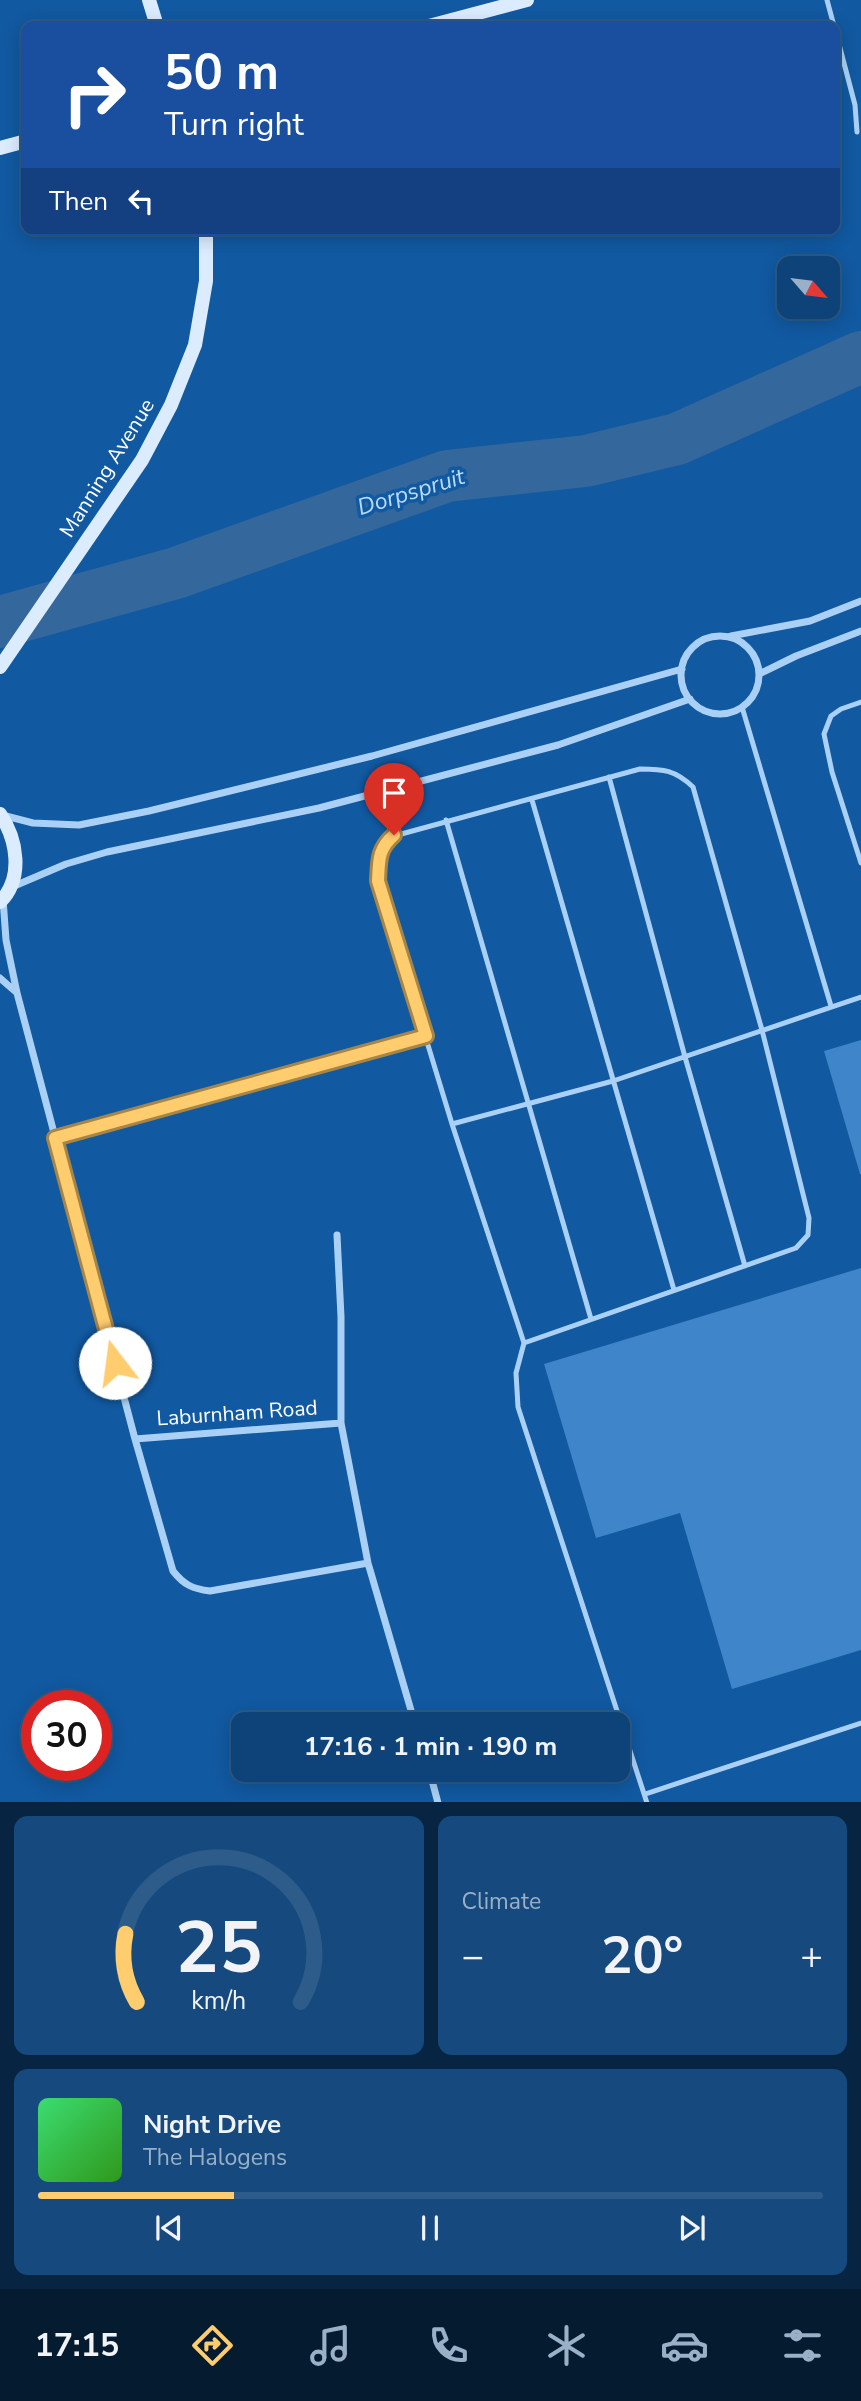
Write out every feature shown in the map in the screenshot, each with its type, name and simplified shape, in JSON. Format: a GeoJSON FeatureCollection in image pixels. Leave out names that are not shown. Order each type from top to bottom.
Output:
{"type":"FeatureCollection","features":[{"type":"Feature","properties":{"kind":"street"},"geometry":{"type":"LineString","coordinates":[[149,0],[155,21]]}},
{"type":"Feature","properties":{"kind":"street"},"geometry":{"type":"LineString","coordinates":[[448,21],[527,0]]}},
{"type":"Feature","properties":{"kind":"street"},"geometry":{"type":"LineString","coordinates":[[0,148],[21,142]]}},
{"type":"Feature","properties":{"kind":"street","name":"Manning Avenue"},"geometry":{"type":"LineString","coordinates":[[0,667],[142,460],[171,405],[195,345],[206,281],[206,235]]}},
{"type":"Feature","properties":{"kind":"street"},"geometry":{"type":"LineString","coordinates":[[730,637],[751,650],[757,661],[757,687],[742,707],[720,714],[709,712],[690,699],[681,680],[686,656],[694,646],[704,639],[717,636],[730,637],[810,621],[861,601]]}},
{"type":"Feature","properties":{"kind":"street"},"geometry":{"type":"LineString","coordinates":[[759,674],[818,646],[861,631]]}},
{"type":"Feature","properties":{"kind":"street"},"geometry":{"type":"LineString","coordinates":[[1,814],[33,823],[79,825],[126,816],[372,756],[682,669]]}},
{"type":"Feature","properties":{"kind":"street"},"geometry":{"type":"LineString","coordinates":[[4,897],[66,864],[107,852],[319,808],[558,745],[690,699]]}},
{"type":"Feature","properties":{"kind":"street"},"geometry":{"type":"LineString","coordinates":[[1,814],[12,833],[16,854],[14,874],[4,897]]}},
{"type":"Feature","properties":{"kind":"street","name":"Laburnham Road"},"geometry":{"type":"LineString","coordinates":[[4,897],[6,940],[17,993],[135,1439],[173,1571],[193,1589],[210,1591],[368,1563]]}},
{"type":"Feature","properties":{"kind":"street"},"geometry":{"type":"LineString","coordinates":[[0,978],[17,993]]}},
{"type":"Feature","properties":{"kind":"street","name":"Laburnham Road"},"geometry":{"type":"LineString","coordinates":[[337,1235],[341,1317],[341,1423],[368,1563],[411,1712]]}},
{"type":"Feature","properties":{"kind":"street","name":"Laburnham Road"},"geometry":{"type":"LineString","coordinates":[[135,1439],[341,1423]]}},
{"type":"Feature","properties":{"kind":"street"},"geometry":{"type":"LineString","coordinates":[[433,1782],[438,1802]]}},
{"type":"Feature","properties":{"kind":"lane"},"geometry":{"type":"LineString","coordinates":[[827,0],[832,21]]}},
{"type":"Feature","properties":{"kind":"lane"},"geometry":{"type":"LineString","coordinates":[[840,50],[855,106],[857,132]]}},
{"type":"Feature","properties":{"kind":"lane"},"geometry":{"type":"LineString","coordinates":[[861,702],[841,709],[831,716],[824,734],[832,772],[861,863]]}},
{"type":"Feature","properties":{"kind":"lane"},"geometry":{"type":"LineString","coordinates":[[742,707],[831,1006]]}},
{"type":"Feature","properties":{"kind":"lane"},"geometry":{"type":"LineString","coordinates":[[524,1343],[796,1248],[808,1235],[809,1218],[762,1030],[693,787],[680,775],[662,769],[640,769],[394,835],[384,844],[379,858],[378,881],[524,1343],[516,1373],[518,1407],[647,1802]]}},
{"type":"Feature","properties":{"kind":"lane"},"geometry":{"type":"LineString","coordinates":[[609,777],[685,1057],[746,1266]]}},
{"type":"Feature","properties":{"kind":"lane"},"geometry":{"type":"LineString","coordinates":[[532,800],[674,1290]]}},
{"type":"Feature","properties":{"kind":"lane"},"geometry":{"type":"LineString","coordinates":[[446,820],[591,1319]]}},
{"type":"Feature","properties":{"kind":"lane"},"geometry":{"type":"LineString","coordinates":[[453,1124],[613,1081],[861,997]]}},
{"type":"Feature","properties":{"kind":"lane"},"geometry":{"type":"LineString","coordinates":[[55,1138],[426,1036]]}},
{"type":"Feature","properties":{"kind":"lane"},"geometry":{"type":"LineString","coordinates":[[645,1794],[861,1723]]}},
{"type":"Feature","properties":{"kind":"building"},"geometry":{"type":"Polygon","coordinates":[[[861,1040],[861,1174],[860,1174],[824,1051],[861,1040]]]}},
{"type":"Feature","properties":{"kind":"building"},"geometry":{"type":"Polygon","coordinates":[[[861,1268],[861,1650],[732,1689],[680,1513],[596,1538],[544,1364],[861,1268]]]}},
{"type":"Feature","properties":{"kind":"waterway","name":"Dorpspruit"},"geometry":{"type":"LineString","coordinates":[[0,622],[176,573],[447,476],[586,461],[677,439],[861,357]]}},
{"type":"Feature","properties":{"kind":"route"},"geometry":{"type":"LineString","coordinates":[[115,1363],[55,1138],[426,1036],[378,881],[379,858],[384,844],[394,835]]}}]}
